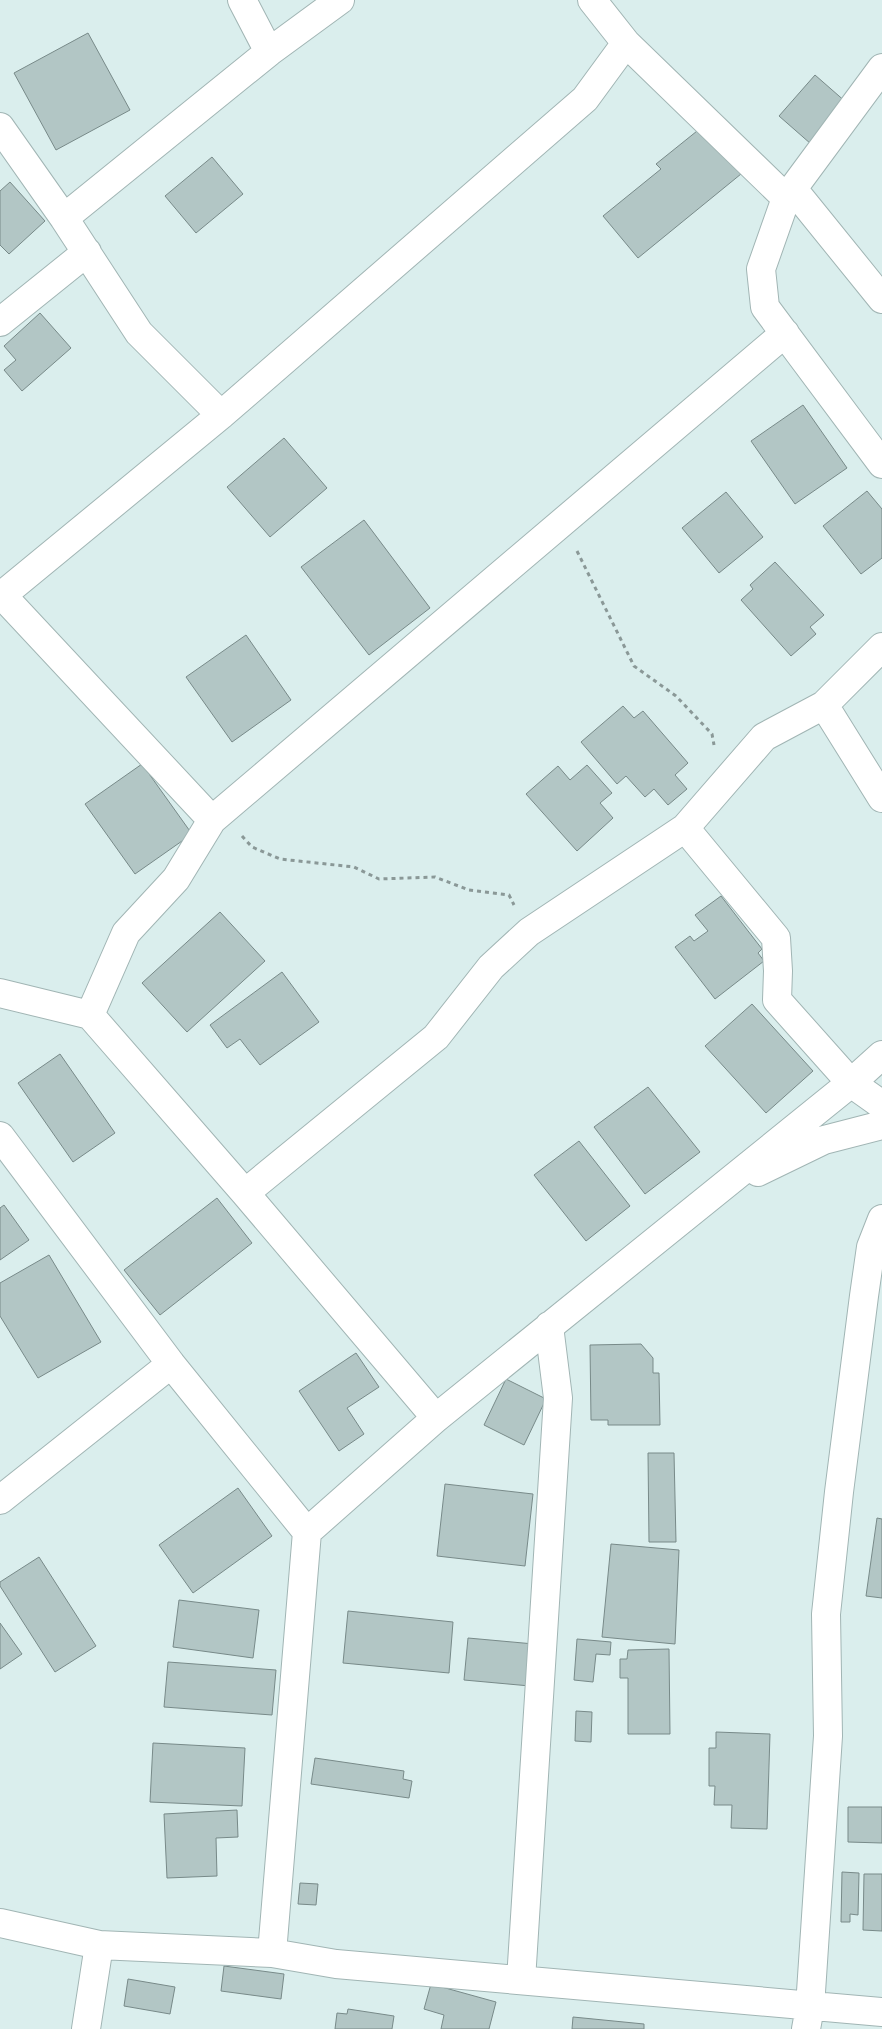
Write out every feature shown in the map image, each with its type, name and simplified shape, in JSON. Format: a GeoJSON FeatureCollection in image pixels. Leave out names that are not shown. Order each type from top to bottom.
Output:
{"type":"FeatureCollection","features":[{"type":"Feature","properties":{"kind":"street"},"geometry":{"type":"LineString","coordinates":[[242,0],[269,52]]}},
{"type":"Feature","properties":{"kind":"street"},"geometry":{"type":"LineString","coordinates":[[64,218],[269,52],[340,0]]}},
{"type":"Feature","properties":{"kind":"street"},"geometry":{"type":"LineString","coordinates":[[592,0],[626,43],[790,193],[882,299]]}},
{"type":"Feature","properties":{"kind":"street"},"geometry":{"type":"LineString","coordinates":[[216,817],[1,595],[221,415],[585,99],[626,43]]}},
{"type":"Feature","properties":{"kind":"street"},"geometry":{"type":"LineString","coordinates":[[882,68],[790,193],[761,268],[766,307],[882,464]]}},
{"type":"Feature","properties":{"kind":"street"},"geometry":{"type":"LineString","coordinates":[[0,127],[87,252],[139,333],[221,415]]}},
{"type":"Feature","properties":{"kind":"street"},"geometry":{"type":"LineString","coordinates":[[0,322],[87,252]]}},
{"type":"Feature","properties":{"kind":"street"},"geometry":{"type":"LineString","coordinates":[[90,1015],[126,932],[176,879],[216,817],[785,333]]}},
{"type":"Feature","properties":{"kind":"street"},"geometry":{"type":"LineString","coordinates":[[245,1193],[436,1037],[491,967],[529,932],[685,828],[764,736],[824,705],[882,647]]}},
{"type":"Feature","properties":{"kind":"street"},"geometry":{"type":"LineString","coordinates":[[824,705],[882,798]]}},
{"type":"Feature","properties":{"kind":"street"},"geometry":{"type":"LineString","coordinates":[[685,828],[776,938],[777,1000],[851,1084],[882,1106]]}},
{"type":"Feature","properties":{"kind":"street"},"geometry":{"type":"LineString","coordinates":[[0,993],[90,1015],[245,1193],[436,1418]]}},
{"type":"Feature","properties":{"kind":"street"},"geometry":{"type":"LineString","coordinates":[[307,1532],[436,1418],[851,1084],[882,1055]]}},
{"type":"Feature","properties":{"kind":"street"},"geometry":{"type":"LineString","coordinates":[[710,1196],[824,1140],[882,1125]]}},
{"type":"Feature","properties":{"kind":"street"},"geometry":{"type":"LineString","coordinates":[[0,1136],[172,1364],[307,1532],[272,1953]]}},
{"type":"Feature","properties":{"kind":"street"},"geometry":{"type":"LineString","coordinates":[[808,2018],[828,1736],[826,1614],[839,1492],[864,1296],[871,1247],[882,1218]]}},
{"type":"Feature","properties":{"kind":"street"},"geometry":{"type":"LineString","coordinates":[[522,1980],[558,1398],[549,1326]]}},
{"type":"Feature","properties":{"kind":"street"},"geometry":{"type":"LineString","coordinates":[[0,1500],[172,1364]]}},
{"type":"Feature","properties":{"kind":"street"},"geometry":{"type":"LineString","coordinates":[[0,1923],[99,1945],[272,1953],[336,1964],[522,1980],[808,2018],[882,2012]]}},
{"type":"Feature","properties":{"kind":"street"},"geometry":{"type":"LineString","coordinates":[[86,2029],[99,1945]]}},
{"type":"Feature","properties":{"kind":"path"},"geometry":{"type":"LineString","coordinates":[[562,523],[606,607],[634,666],[676,696],[712,734],[722,785]]}},
{"type":"Feature","properties":{"kind":"path"},"geometry":{"type":"LineString","coordinates":[[216,817],[252,847],[280,859],[354,867],[379,879],[436,877],[469,890],[509,895],[529,932]]}},
{"type":"Feature","properties":{"kind":"building"},"geometry":{"type":"Polygon","coordinates":[[[88,33],[130,110],[56,150],[14,73],[88,33]]]}},
{"type":"Feature","properties":{"kind":"building"},"geometry":{"type":"Polygon","coordinates":[[[815,75],[847,103],[811,144],[779,116],[815,75]]]}},
{"type":"Feature","properties":{"kind":"building"},"geometry":{"type":"Polygon","coordinates":[[[702,127],[741,174],[638,258],[603,216],[661,169],[656,164],[702,127]]]}},
{"type":"Feature","properties":{"kind":"building"},"geometry":{"type":"Polygon","coordinates":[[[212,157],[243,194],[196,233],[165,196],[212,157]]]}},
{"type":"Feature","properties":{"kind":"building"},"geometry":{"type":"Polygon","coordinates":[[[10,182],[45,221],[9,254],[0,245],[0,191],[10,182]]]}},
{"type":"Feature","properties":{"kind":"building"},"geometry":{"type":"Polygon","coordinates":[[[40,313],[71,348],[22,391],[4,370],[16,360],[4,346],[40,313]]]}},
{"type":"Feature","properties":{"kind":"building"},"geometry":{"type":"Polygon","coordinates":[[[803,405],[847,468],[795,504],[751,441],[803,405]]]}},
{"type":"Feature","properties":{"kind":"building"},"geometry":{"type":"Polygon","coordinates":[[[284,438],[327,488],[270,537],[227,487],[284,438]]]}},
{"type":"Feature","properties":{"kind":"building"},"geometry":{"type":"Polygon","coordinates":[[[867,491],[882,509],[882,558],[861,574],[823,526],[867,491]]]}},
{"type":"Feature","properties":{"kind":"building"},"geometry":{"type":"Polygon","coordinates":[[[726,492],[763,537],[719,573],[682,528],[726,492]]]}},
{"type":"Feature","properties":{"kind":"building"},"geometry":{"type":"Polygon","coordinates":[[[364,520],[430,608],[369,655],[301,567],[364,520]]]}},
{"type":"Feature","properties":{"kind":"building"},"geometry":{"type":"Polygon","coordinates":[[[775,562],[824,615],[810,627],[816,634],[791,656],[741,600],[753,589],[750,585],[775,562]]]}},
{"type":"Feature","properties":{"kind":"building"},"geometry":{"type":"Polygon","coordinates":[[[246,635],[291,700],[232,742],[186,677],[246,635]]]}},
{"type":"Feature","properties":{"kind":"building"},"geometry":{"type":"Polygon","coordinates":[[[623,706],[634,718],[643,711],[688,763],[675,775],[687,789],[668,805],[654,789],[645,797],[626,776],[617,784],[581,742],[623,706]]]}},
{"type":"Feature","properties":{"kind":"building"},"geometry":{"type":"Polygon","coordinates":[[[142,764],[192,834],[135,874],[85,804],[142,764]]]}},
{"type":"Feature","properties":{"kind":"building"},"geometry":{"type":"Polygon","coordinates":[[[587,765],[612,793],[600,803],[613,818],[577,851],[526,794],[558,766],[570,780],[587,765]]]}},
{"type":"Feature","properties":{"kind":"building"},"geometry":{"type":"Polygon","coordinates":[[[721,896],[762,949],[758,953],[764,961],[715,999],[675,947],[690,936],[694,941],[708,931],[695,915],[721,896]]]}},
{"type":"Feature","properties":{"kind":"building"},"geometry":{"type":"Polygon","coordinates":[[[220,912],[265,961],[187,1032],[142,983],[220,912]]]}},
{"type":"Feature","properties":{"kind":"building"},"geometry":{"type":"Polygon","coordinates":[[[282,972],[319,1022],[260,1065],[240,1039],[227,1048],[210,1025],[282,972]]]}},
{"type":"Feature","properties":{"kind":"building"},"geometry":{"type":"Polygon","coordinates":[[[752,1004],[813,1071],[766,1113],[705,1046],[752,1004]]]}},
{"type":"Feature","properties":{"kind":"building"},"geometry":{"type":"Polygon","coordinates":[[[60,1054],[115,1133],[73,1162],[18,1083],[60,1054]]]}},
{"type":"Feature","properties":{"kind":"building"},"geometry":{"type":"Polygon","coordinates":[[[648,1087],[700,1152],[645,1194],[594,1127],[648,1087]]]}},
{"type":"Feature","properties":{"kind":"building"},"geometry":{"type":"Polygon","coordinates":[[[579,1141],[630,1206],[586,1241],[534,1175],[579,1141]]]}},
{"type":"Feature","properties":{"kind":"building"},"geometry":{"type":"Polygon","coordinates":[[[217,1198],[252,1243],[160,1315],[124,1270],[217,1198]]]}},
{"type":"Feature","properties":{"kind":"building"},"geometry":{"type":"Polygon","coordinates":[[[4,1205],[29,1240],[0,1260],[0,1208],[4,1205]]]}},
{"type":"Feature","properties":{"kind":"building"},"geometry":{"type":"Polygon","coordinates":[[[49,1255],[101,1342],[38,1378],[0,1316],[0,1283],[49,1255]]]}},
{"type":"Feature","properties":{"kind":"building"},"geometry":{"type":"Polygon","coordinates":[[[641,1344],[653,1358],[653,1373],[659,1373],[660,1425],[608,1425],[608,1420],[591,1420],[590,1345],[641,1344]]]}},
{"type":"Feature","properties":{"kind":"building"},"geometry":{"type":"Polygon","coordinates":[[[356,1353],[379,1387],[347,1408],[364,1434],[339,1451],[299,1391],[356,1353]]]}},
{"type":"Feature","properties":{"kind":"building"},"geometry":{"type":"Polygon","coordinates":[[[506,1379],[546,1399],[524,1445],[484,1425],[506,1379]]]}},
{"type":"Feature","properties":{"kind":"building"},"geometry":{"type":"Polygon","coordinates":[[[648,1453],[674,1453],[676,1542],[649,1542],[648,1453]]]}},
{"type":"Feature","properties":{"kind":"building"},"geometry":{"type":"Polygon","coordinates":[[[445,1484],[533,1494],[525,1566],[437,1556],[445,1484]]]}},
{"type":"Feature","properties":{"kind":"building"},"geometry":{"type":"Polygon","coordinates":[[[238,1488],[272,1536],[193,1593],[159,1545],[238,1488]]]}},
{"type":"Feature","properties":{"kind":"building"},"geometry":{"type":"Polygon","coordinates":[[[877,1518],[882,1519],[882,1598],[866,1596],[877,1518]]]}},
{"type":"Feature","properties":{"kind":"building"},"geometry":{"type":"Polygon","coordinates":[[[611,1544],[679,1550],[675,1644],[602,1637],[611,1544]]]}},
{"type":"Feature","properties":{"kind":"building"},"geometry":{"type":"Polygon","coordinates":[[[39,1557],[96,1646],[55,1672],[0,1586],[0,1582],[39,1557]]]}},
{"type":"Feature","properties":{"kind":"building"},"geometry":{"type":"Polygon","coordinates":[[[179,1600],[259,1610],[253,1658],[173,1647],[179,1600]]]}},
{"type":"Feature","properties":{"kind":"building"},"geometry":{"type":"Polygon","coordinates":[[[348,1611],[453,1622],[449,1673],[343,1663],[348,1611]]]}},
{"type":"Feature","properties":{"kind":"building"},"geometry":{"type":"Polygon","coordinates":[[[0,1623],[22,1654],[0,1669],[0,1623]]]}},
{"type":"Feature","properties":{"kind":"building"},"geometry":{"type":"Polygon","coordinates":[[[468,1638],[534,1644],[530,1686],[464,1680],[468,1638]]]}},
{"type":"Feature","properties":{"kind":"building"},"geometry":{"type":"Polygon","coordinates":[[[577,1639],[611,1642],[610,1655],[596,1654],[593,1682],[574,1680],[577,1639]]]}},
{"type":"Feature","properties":{"kind":"building"},"geometry":{"type":"Polygon","coordinates":[[[669,1649],[670,1734],[628,1734],[628,1678],[620,1678],[620,1659],[627,1659],[628,1650],[669,1649]]]}},
{"type":"Feature","properties":{"kind":"building"},"geometry":{"type":"Polygon","coordinates":[[[168,1662],[276,1670],[272,1715],[164,1707],[168,1662]]]}},
{"type":"Feature","properties":{"kind":"building"},"geometry":{"type":"Polygon","coordinates":[[[576,1711],[592,1712],[591,1742],[575,1741],[576,1711]]]}},
{"type":"Feature","properties":{"kind":"building"},"geometry":{"type":"Polygon","coordinates":[[[716,1732],[770,1734],[767,1829],[731,1828],[732,1805],[714,1805],[715,1786],[709,1786],[709,1748],[716,1748],[716,1732]]]}},
{"type":"Feature","properties":{"kind":"building"},"geometry":{"type":"Polygon","coordinates":[[[153,1743],[245,1748],[242,1806],[150,1802],[153,1743]]]}},
{"type":"Feature","properties":{"kind":"building"},"geometry":{"type":"Polygon","coordinates":[[[315,1758],[404,1771],[403,1779],[412,1781],[409,1798],[311,1784],[315,1758]]]}},
{"type":"Feature","properties":{"kind":"building"},"geometry":{"type":"Polygon","coordinates":[[[848,1807],[882,1807],[882,1843],[848,1842],[848,1807]]]}},
{"type":"Feature","properties":{"kind":"building"},"geometry":{"type":"Polygon","coordinates":[[[237,1810],[238,1837],[216,1838],[217,1876],[167,1878],[164,1814],[237,1810]]]}},
{"type":"Feature","properties":{"kind":"building"},"geometry":{"type":"Polygon","coordinates":[[[842,1872],[859,1873],[858,1915],[850,1914],[850,1922],[841,1922],[842,1872]]]}},
{"type":"Feature","properties":{"kind":"building"},"geometry":{"type":"Polygon","coordinates":[[[864,1874],[882,1874],[882,1931],[863,1930],[864,1874]]]}},
{"type":"Feature","properties":{"kind":"building"},"geometry":{"type":"Polygon","coordinates":[[[300,1883],[318,1884],[316,1905],[298,1904],[300,1883]]]}},
{"type":"Feature","properties":{"kind":"building"},"geometry":{"type":"Polygon","coordinates":[[[224,1966],[284,1974],[281,1999],[221,1991],[224,1966]]]}},
{"type":"Feature","properties":{"kind":"building"},"geometry":{"type":"Polygon","coordinates":[[[128,1979],[175,1987],[170,2014],[124,2006],[128,1979]]]}},
{"type":"Feature","properties":{"kind":"building"},"geometry":{"type":"Polygon","coordinates":[[[431,1984],[496,2002],[489,2029],[441,2029],[444,2015],[424,2009],[431,1984]]]}},
{"type":"Feature","properties":{"kind":"building"},"geometry":{"type":"Polygon","coordinates":[[[348,2009],[394,2016],[392,2029],[335,2029],[337,2013],[347,2014],[348,2009]]]}},
{"type":"Feature","properties":{"kind":"building"},"geometry":{"type":"Polygon","coordinates":[[[573,2017],[644,2024],[644,2029],[572,2029],[573,2017]]]}}]}
